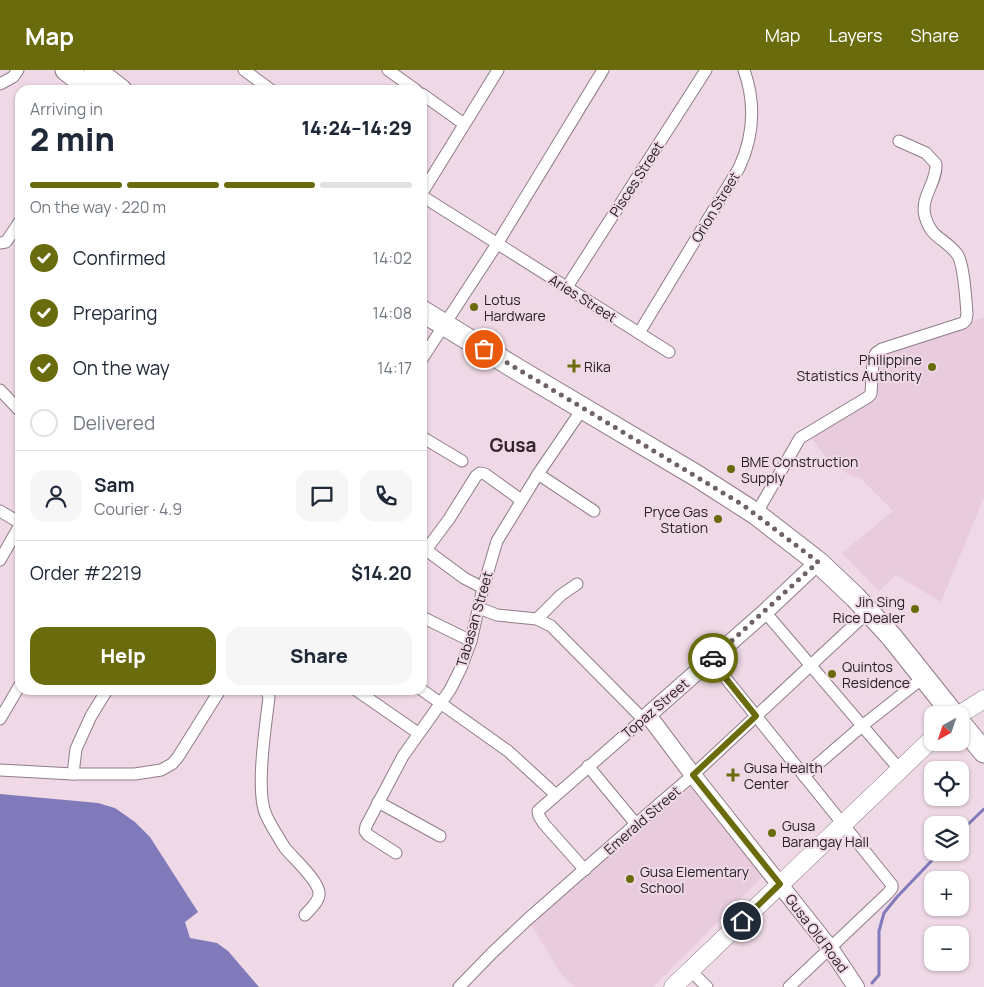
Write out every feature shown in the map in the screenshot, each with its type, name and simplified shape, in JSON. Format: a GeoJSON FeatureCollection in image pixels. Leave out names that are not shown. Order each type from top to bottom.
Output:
{"type":"FeatureCollection","features":[{"type":"Feature","properties":{"kind":"highway"},"geometry":{"type":"LineString","coordinates":[[66,70],[86,85]]}},
{"type":"Feature","properties":{"kind":"highway"},"geometry":{"type":"LineString","coordinates":[[96,70],[115,85]]}},
{"type":"Feature","properties":{"kind":"highway"},"geometry":{"type":"LineString","coordinates":[[427,314],[756,514],[818,562],[869,611],[947,706]]}},
{"type":"Feature","properties":{"kind":"highway"},"geometry":{"type":"LineString","coordinates":[[969,734],[984,752]]}},
{"type":"Feature","properties":{"kind":"main road"},"geometry":{"type":"LineString","coordinates":[[969,709],[984,700]]}},
{"type":"Feature","properties":{"kind":"main road"},"geometry":{"type":"LineString","coordinates":[[673,987],[924,747]]}},
{"type":"Feature","properties":{"kind":"street"},"geometry":{"type":"LineString","coordinates":[[0,84],[13,77],[18,70]]}},
{"type":"Feature","properties":{"kind":"street"},"geometry":{"type":"LineString","coordinates":[[244,70],[264,85]]}},
{"type":"Feature","properties":{"kind":"street"},"geometry":{"type":"LineString","coordinates":[[388,70],[409,85]]}},
{"type":"Feature","properties":{"kind":"street"},"geometry":{"type":"LineString","coordinates":[[427,187],[498,70]]}},
{"type":"Feature","properties":{"kind":"street"},"geometry":{"type":"LineString","coordinates":[[427,351],[497,244],[603,70]]}},
{"type":"Feature","properties":{"kind":"street","name":"Pisces Street"},"geometry":{"type":"LineString","coordinates":[[567,287],[706,70]]}},
{"type":"Feature","properties":{"kind":"street","name":"Orion Street"},"geometry":{"type":"LineString","coordinates":[[639,333],[739,168],[745,154],[753,120],[752,104],[744,70]]}},
{"type":"Feature","properties":{"kind":"street"},"geometry":{"type":"LineString","coordinates":[[427,98],[464,124]]}},
{"type":"Feature","properties":{"kind":"street"},"geometry":{"type":"LineString","coordinates":[[756,514],[800,438],[871,394],[873,359],[876,353],[882,349],[963,323],[966,320],[967,314],[961,262],[957,254],[934,235],[925,215],[924,204],[936,170],[936,164],[926,154],[899,142]]}},
{"type":"Feature","properties":{"kind":"street","name":"Aries Street"},"geometry":{"type":"LineString","coordinates":[[427,198],[669,352]]}},
{"type":"Feature","properties":{"kind":"street"},"geometry":{"type":"LineString","coordinates":[[0,242],[6,242],[15,228]]}},
{"type":"Feature","properties":{"kind":"street"},"geometry":{"type":"LineString","coordinates":[[0,390],[15,406]]}},
{"type":"Feature","properties":{"kind":"street","name":"Tabasan Street"},"geometry":{"type":"LineString","coordinates":[[396,853],[368,835],[365,831],[378,802],[403,756],[441,703],[461,668],[471,641],[483,588],[497,540],[521,500],[583,408]]}},
{"type":"Feature","properties":{"kind":"street"},"geometry":{"type":"LineString","coordinates":[[427,440],[462,461]]}},
{"type":"Feature","properties":{"kind":"street"},"geometry":{"type":"LineString","coordinates":[[427,544],[449,518],[476,476],[480,473],[485,474],[521,500]]}},
{"type":"Feature","properties":{"kind":"street"},"geometry":{"type":"LineString","coordinates":[[538,474],[594,511]]}},
{"type":"Feature","properties":{"kind":"street"},"geometry":{"type":"LineString","coordinates":[[0,511],[15,521]]}},
{"type":"Feature","properties":{"kind":"street"},"geometry":{"type":"LineString","coordinates":[[0,560],[15,533]]}},
{"type":"Feature","properties":{"kind":"street"},"geometry":{"type":"LineString","coordinates":[[427,550],[464,578],[483,588]]}},
{"type":"Feature","properties":{"kind":"street","name":"Topaz Street"},"geometry":{"type":"LineString","coordinates":[[584,870],[544,824],[538,814],[540,807],[711,660],[818,562]]}},
{"type":"Feature","properties":{"kind":"street"},"geometry":{"type":"LineString","coordinates":[[537,619],[561,595],[577,584]]}},
{"type":"Feature","properties":{"kind":"street"},"geometry":{"type":"LineString","coordinates":[[478,608],[497,615],[537,619],[551,626],[645,717]]}},
{"type":"Feature","properties":{"kind":"street","name":"Emerald Street"},"geometry":{"type":"LineString","coordinates":[[460,987],[492,953],[693,775],[869,611]]}},
{"type":"Feature","properties":{"kind":"street"},"geometry":{"type":"LineString","coordinates":[[765,612],[900,770]]}},
{"type":"Feature","properties":{"kind":"street"},"geometry":{"type":"LineString","coordinates":[[427,620],[471,641]]}},
{"type":"Feature","properties":{"kind":"street"},"geometry":{"type":"LineString","coordinates":[[711,660],[844,823],[890,882],[892,888],[789,987]]}},
{"type":"Feature","properties":{"kind":"street"},"geometry":{"type":"LineString","coordinates":[[804,776],[862,726],[924,677]]}},
{"type":"Feature","properties":{"kind":"street"},"geometry":{"type":"LineString","coordinates":[[427,693],[508,751],[555,794]]}},
{"type":"Feature","properties":{"kind":"street"},"geometry":{"type":"LineString","coordinates":[[0,719],[15,694]]}},
{"type":"Feature","properties":{"kind":"street"},"geometry":{"type":"LineString","coordinates":[[73,774],[79,740],[104,695]]}},
{"type":"Feature","properties":{"kind":"street"},"geometry":{"type":"LineString","coordinates":[[0,770],[73,774],[149,773],[160,770],[172,764],[178,757],[217,695]]}},
{"type":"Feature","properties":{"kind":"street"},"geometry":{"type":"LineString","coordinates":[[268,695],[261,795],[264,812],[272,828],[320,891],[319,897],[306,915]]}},
{"type":"Feature","properties":{"kind":"street"},"geometry":{"type":"LineString","coordinates":[[363,695],[418,734]]}},
{"type":"Feature","properties":{"kind":"street","name":"Gusa Old Road"},"geometry":{"type":"LineString","coordinates":[[645,717],[780,884],[830,948],[856,987]]}},
{"type":"Feature","properties":{"kind":"street"},"geometry":{"type":"LineString","coordinates":[[588,766],[636,824]]}},
{"type":"Feature","properties":{"kind":"street"},"geometry":{"type":"LineString","coordinates":[[378,802],[440,836]]}},
{"type":"Feature","properties":{"kind":"street"},"geometry":{"type":"LineString","coordinates":[[691,971],[707,987]]}},
{"type":"Feature","properties":{"kind":"shaded area"},"geometry":{"type":"Polygon","coordinates":[[[984,317],[984,497],[941,602],[896,575],[879,591],[842,553],[893,511],[859,477],[853,477],[831,463],[811,438],[878,398],[878,362],[882,353],[984,317]]]}},
{"type":"Feature","properties":{"kind":"shaded area"},"geometry":{"type":"Polygon","coordinates":[[[694,784],[763,876],[653,987],[574,987],[562,975],[530,923],[694,784]]]}},
{"type":"Feature","properties":{"kind":"shaded area"},"geometry":{"type":"Polygon","coordinates":[[[0,794],[98,803],[115,808],[135,822],[150,837],[198,912],[185,922],[190,938],[217,943],[228,951],[259,987],[0,987],[0,794]]]}},
{"type":"Feature","properties":{"kind":"waterway"},"geometry":{"type":"LineString","coordinates":[[969,823],[984,809]]}},
{"type":"Feature","properties":{"kind":"waterway"},"geometry":{"type":"LineString","coordinates":[[872,983],[879,975],[879,931],[884,913],[931,861]]}},
{"type":"Feature","properties":{"kind":"way so far"},"geometry":{"type":"LineString","coordinates":[[484,349],[743,505],[818,562],[713,658]]}},
{"type":"Feature","properties":{"kind":"place","name":"Lotus Hardware"},"geometry":{"type":"Point","coordinates":[474,307]}},
{"type":"Feature","properties":{"kind":"place","name":"Rika"},"geometry":{"type":"Point","coordinates":[574,366]}},
{"type":"Feature","properties":{"kind":"place","name":"Philippine Statistics Authority"},"geometry":{"type":"Point","coordinates":[932,367]}},
{"type":"Feature","properties":{"kind":"place","name":"BME Construction Supply"},"geometry":{"type":"Point","coordinates":[731,469]}},
{"type":"Feature","properties":{"kind":"place","name":"Pryce Gas Station"},"geometry":{"type":"Point","coordinates":[718,519]}},
{"type":"Feature","properties":{"kind":"place","name":"Jin Sing Rice Dealer"},"geometry":{"type":"Point","coordinates":[915,609]}},
{"type":"Feature","properties":{"kind":"place","name":"Quintos Residence"},"geometry":{"type":"Point","coordinates":[832,674]}},
{"type":"Feature","properties":{"kind":"place","name":"Gusa Health Center"},"geometry":{"type":"Point","coordinates":[733,775]}},
{"type":"Feature","properties":{"kind":"place","name":"Gusa Barangay Hall"},"geometry":{"type":"Point","coordinates":[772,833]}},
{"type":"Feature","properties":{"kind":"place","name":"Gusa Elementary School"},"geometry":{"type":"Point","coordinates":[630,879]}},
{"type":"Feature","properties":{"kind":"district","name":"Gusa"},"geometry":{"type":"Point","coordinates":[513,445]}},
{"type":"Feature","properties":{"kind":"route"},"geometry":{"type":"LineString","coordinates":[[713,658],[711,660],[756,716],[693,775],[780,884],[742,921]]}}]}
